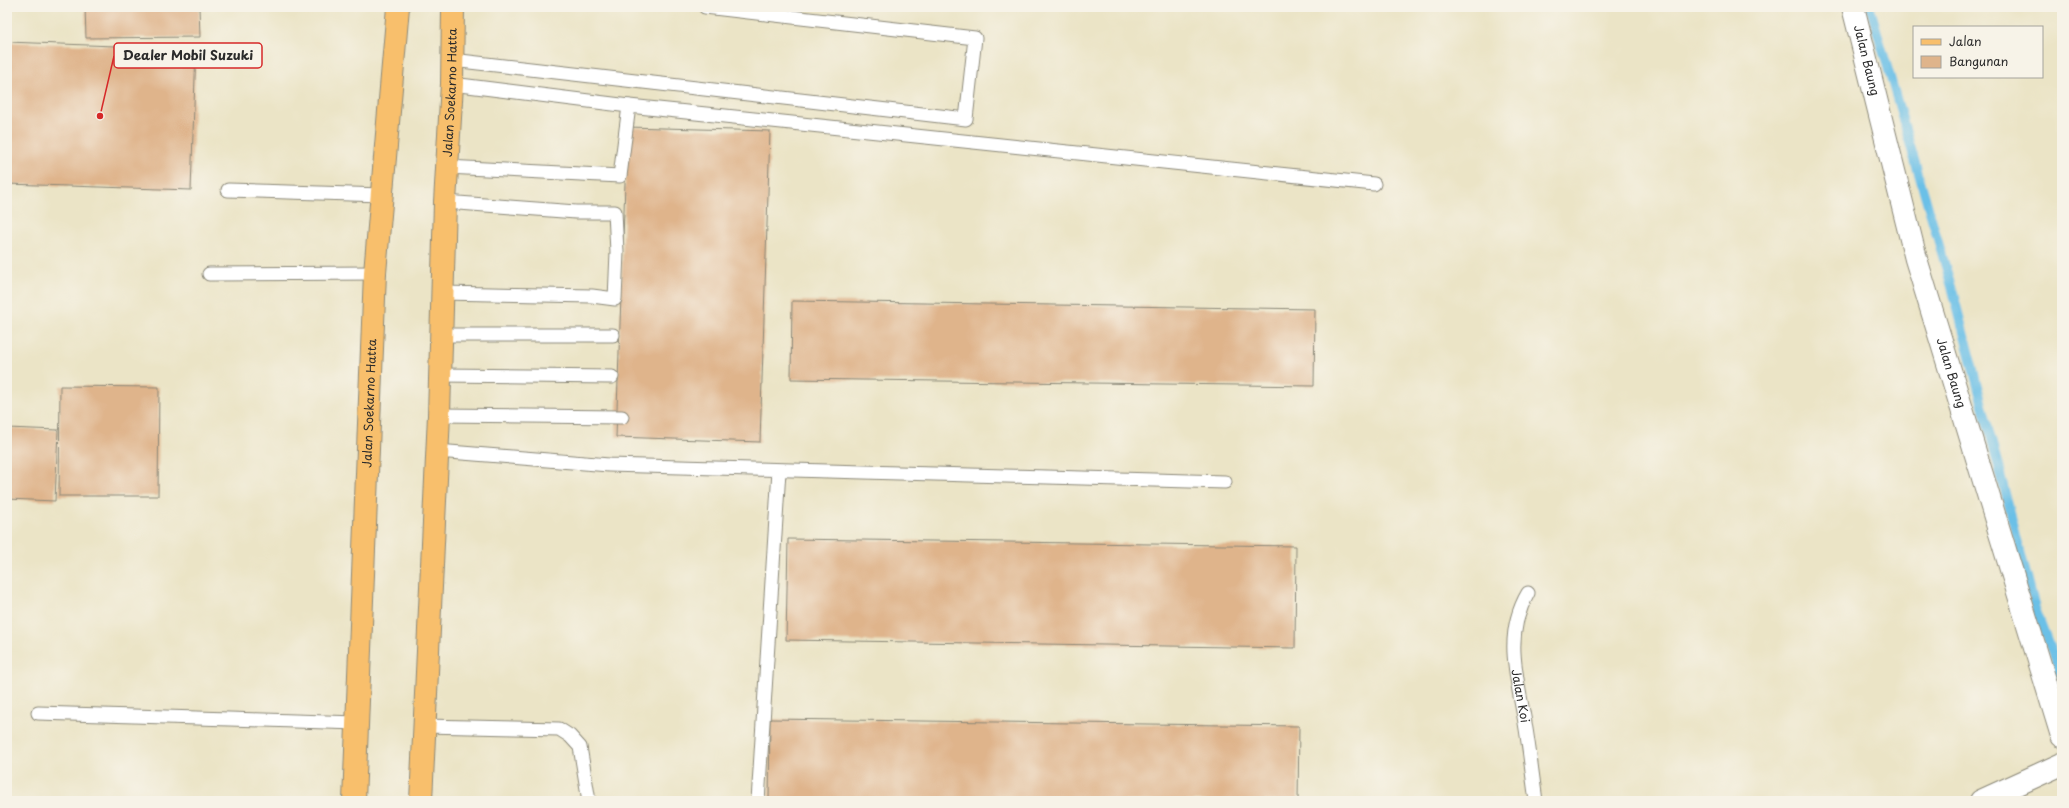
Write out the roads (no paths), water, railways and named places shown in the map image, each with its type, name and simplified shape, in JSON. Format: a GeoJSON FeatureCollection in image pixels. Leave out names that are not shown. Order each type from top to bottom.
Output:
{"type":"FeatureCollection","features":[{"type":"Feature","properties":{"kind":"main road","name":"Jalan Soekarno Hatta"},"geometry":{"type":"LineString","coordinates":[[354,801],[375,273],[398,7]]}},
{"type":"Feature","properties":{"kind":"main road","name":"Jalan Soekarno Hatta"},"geometry":{"type":"LineString","coordinates":[[421,801],[439,416],[445,202],[452,84],[452,7]]}},
{"type":"Feature","properties":{"kind":"street","name":"Jalan Baung"},"geometry":{"type":"LineString","coordinates":[[1853,7],[1916,259],[2062,736]]}},
{"type":"Feature","properties":{"kind":"street"},"geometry":{"type":"LineString","coordinates":[[1981,801],[2062,764]]}},
{"type":"Feature","properties":{"kind":"lane"},"geometry":{"type":"LineString","coordinates":[[452,60],[966,119],[975,38],[705,7]]}},
{"type":"Feature","properties":{"kind":"lane"},"geometry":{"type":"LineString","coordinates":[[452,84],[629,106],[1374,184]]}},
{"type":"Feature","properties":{"kind":"lane"},"geometry":{"type":"LineString","coordinates":[[447,167],[620,176],[629,106]]}},
{"type":"Feature","properties":{"kind":"lane"},"geometry":{"type":"LineString","coordinates":[[228,190],[382,195]]}},
{"type":"Feature","properties":{"kind":"lane"},"geometry":{"type":"LineString","coordinates":[[443,293],[592,296],[615,299],[617,252],[615,212],[576,212],[445,202]]}},
{"type":"Feature","properties":{"kind":"lane"},"geometry":{"type":"LineString","coordinates":[[209,274],[375,273]]}},
{"type":"Feature","properties":{"kind":"lane"},"geometry":{"type":"LineString","coordinates":[[441,335],[613,335]]}},
{"type":"Feature","properties":{"kind":"lane"},"geometry":{"type":"LineString","coordinates":[[440,375],[612,377]]}},
{"type":"Feature","properties":{"kind":"lane"},"geometry":{"type":"LineString","coordinates":[[439,416],[622,417]]}},
{"type":"Feature","properties":{"kind":"lane"},"geometry":{"type":"LineString","coordinates":[[437,451],[609,465],[779,471],[1225,482]]}},
{"type":"Feature","properties":{"kind":"lane"},"geometry":{"type":"LineString","coordinates":[[758,801],[779,471]]}},
{"type":"Feature","properties":{"kind":"lane","name":"Jalan Koi"},"geometry":{"type":"LineString","coordinates":[[1528,593],[1518,613],[1514,631],[1515,672],[1524,717],[1536,801]]}},
{"type":"Feature","properties":{"kind":"lane"},"geometry":{"type":"LineString","coordinates":[[38,713],[357,723]]}},
{"type":"Feature","properties":{"kind":"lane"},"geometry":{"type":"LineString","coordinates":[[424,726],[559,729],[570,736],[580,747],[589,801]]}},
{"type":"Feature","properties":{"kind":"waterway"},"geometry":{"type":"LineString","coordinates":[[1870,7],[1953,292],[2035,607],[2062,679]]}},
{"type":"Feature","properties":{"kind":"place","name":"Dealer Mobil Suzuki"},"geometry":{"type":"Point","coordinates":[100,116]}}]}
